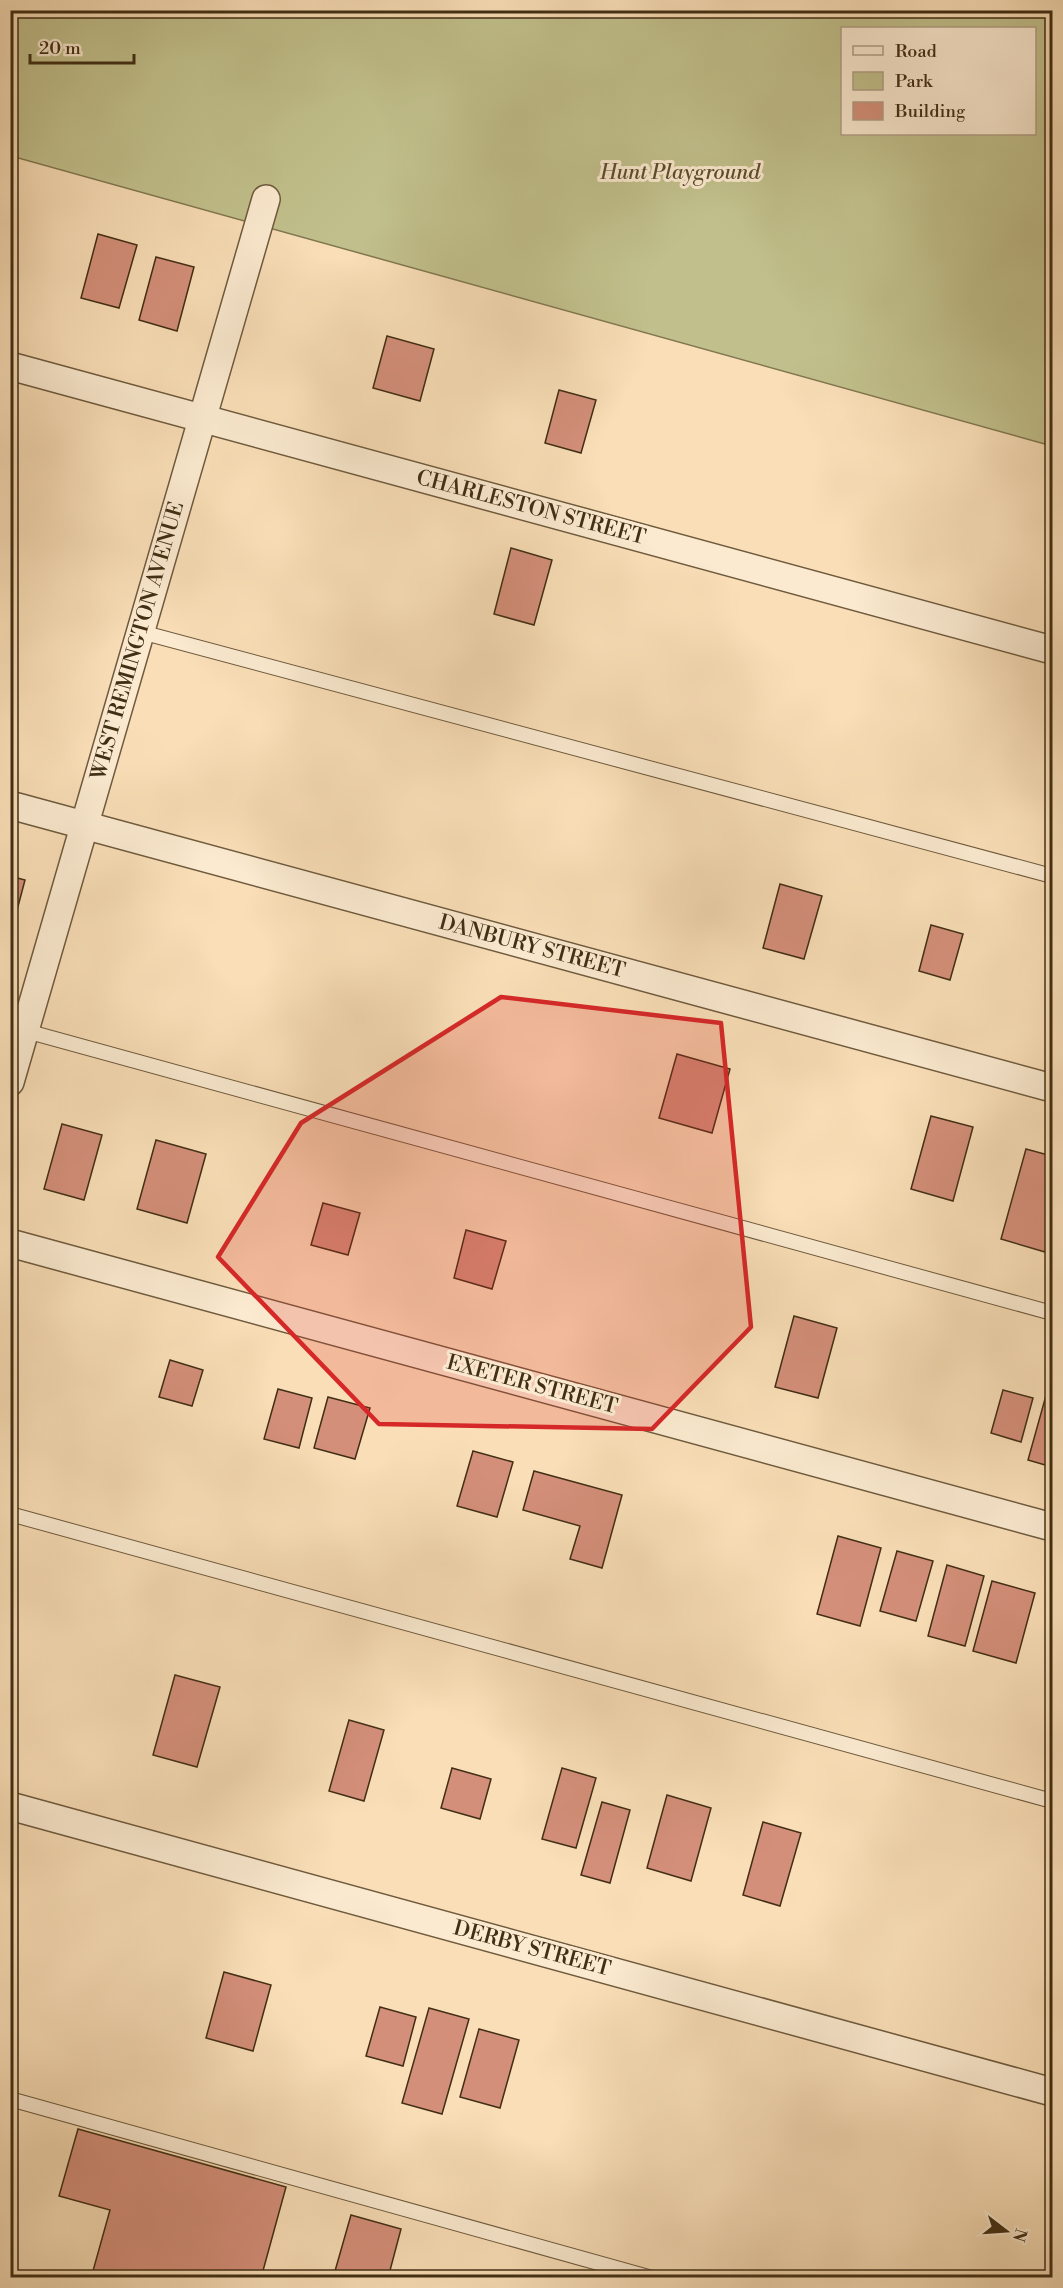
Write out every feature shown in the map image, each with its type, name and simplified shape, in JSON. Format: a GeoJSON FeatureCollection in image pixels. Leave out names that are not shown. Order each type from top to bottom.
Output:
{"type":"FeatureCollection","features":[{"type":"Feature","properties":{"kind":"street","name":"WEST REMINGTON AVENUE"},"geometry":{"type":"LineString","coordinates":[[10,1082],[266,199]]}},
{"type":"Feature","properties":{"kind":"street","name":"CHARLESTON STREET"},"geometry":{"type":"LineString","coordinates":[[10,366],[1053,650]]}},
{"type":"Feature","properties":{"kind":"street","name":"DANBURY STREET"},"geometry":{"type":"LineString","coordinates":[[10,805],[1053,1088]]}},
{"type":"Feature","properties":{"kind":"street","name":"EXETER STREET"},"geometry":{"type":"LineString","coordinates":[[10,1243],[1053,1527]]}},
{"type":"Feature","properties":{"kind":"street","name":"DERBY STREET"},"geometry":{"type":"LineString","coordinates":[[10,1806],[1053,2092]]}},
{"type":"Feature","properties":{"kind":"lane"},"geometry":{"type":"LineString","coordinates":[[141,632],[1053,876]]}},
{"type":"Feature","properties":{"kind":"lane"},"geometry":{"type":"LineString","coordinates":[[26,1031],[1053,1313]]}},
{"type":"Feature","properties":{"kind":"lane"},"geometry":{"type":"LineString","coordinates":[[10,1514],[1053,1801]]}},
{"type":"Feature","properties":{"kind":"lane"},"geometry":{"type":"LineString","coordinates":[[10,2099],[652,2277]]}},
{"type":"Feature","properties":{"kind":"highlighted area"},"geometry":{"type":"Polygon","coordinates":[[[501,997],[721,1023],[751,1327],[652,1429],[379,1424],[218,1257],[301,1123],[501,997]]]}},
{"type":"Feature","properties":{"kind":"green space","name":"Hunt Playground"},"geometry":{"type":"Polygon","coordinates":[[[10,11],[1052,11],[1052,446],[11,156],[10,11]]]}},
{"type":"Feature","properties":{"kind":"building"},"geometry":{"type":"Polygon","coordinates":[[[98,234],[137,245],[119,308],[81,298],[98,234]]]}},
{"type":"Feature","properties":{"kind":"building"},"geometry":{"type":"Polygon","coordinates":[[[156,257],[194,267],[177,331],[139,320],[156,257]]]}},
{"type":"Feature","properties":{"kind":"building"},"geometry":{"type":"Polygon","coordinates":[[[387,336],[434,349],[420,401],[373,388],[387,336]]]}},
{"type":"Feature","properties":{"kind":"building"},"geometry":{"type":"Polygon","coordinates":[[[559,390],[596,400],[581,453],[545,443],[559,390]]]}},
{"type":"Feature","properties":{"kind":"building"},"geometry":{"type":"Polygon","coordinates":[[[511,548],[552,560],[534,625],[494,614],[511,548]]]}},
{"type":"Feature","properties":{"kind":"building"},"geometry":{"type":"Polygon","coordinates":[[[10,876],[25,880],[11,933],[10,933],[10,876]]]}},
{"type":"Feature","properties":{"kind":"building"},"geometry":{"type":"Polygon","coordinates":[[[780,884],[822,896],[804,959],[763,948],[780,884]]]}},
{"type":"Feature","properties":{"kind":"building"},"geometry":{"type":"Polygon","coordinates":[[[931,925],[963,934],[950,980],[919,971],[931,925]]]}},
{"type":"Feature","properties":{"kind":"building"},"geometry":{"type":"Polygon","coordinates":[[[677,1054],[730,1069],[712,1133],[659,1118],[677,1054]]]}},
{"type":"Feature","properties":{"kind":"building"},"geometry":{"type":"Polygon","coordinates":[[[931,1116],[973,1127],[953,1201],[911,1189],[931,1116]]]}},
{"type":"Feature","properties":{"kind":"building"},"geometry":{"type":"Polygon","coordinates":[[[62,1124],[102,1135],[84,1200],[44,1189],[62,1124]]]}},
{"type":"Feature","properties":{"kind":"building"},"geometry":{"type":"Polygon","coordinates":[[[156,1140],[206,1154],[187,1223],[137,1209],[156,1140]]]}},
{"type":"Feature","properties":{"kind":"building"},"geometry":{"type":"Polygon","coordinates":[[[1026,1149],[1052,1156],[1052,1226],[1045,1252],[1001,1239],[1026,1149]]]}},
{"type":"Feature","properties":{"kind":"building"},"geometry":{"type":"Polygon","coordinates":[[[323,1203],[360,1213],[348,1255],[311,1245],[323,1203]]]}},
{"type":"Feature","properties":{"kind":"building"},"geometry":{"type":"Polygon","coordinates":[[[466,1230],[506,1241],[492,1289],[454,1278],[466,1230]]]}},
{"type":"Feature","properties":{"kind":"building"},"geometry":{"type":"Polygon","coordinates":[[[794,1316],[837,1328],[818,1398],[775,1387],[794,1316]]]}},
{"type":"Feature","properties":{"kind":"building"},"geometry":{"type":"Polygon","coordinates":[[[170,1360],[203,1370],[192,1406],[159,1397],[170,1360]]]}},
{"type":"Feature","properties":{"kind":"building"},"geometry":{"type":"Polygon","coordinates":[[[1050,1381],[1052,1382],[1052,1467],[1028,1460],[1050,1381]]]}},
{"type":"Feature","properties":{"kind":"building"},"geometry":{"type":"Polygon","coordinates":[[[278,1389],[312,1398],[299,1448],[264,1439],[278,1389]]]}},
{"type":"Feature","properties":{"kind":"building"},"geometry":{"type":"Polygon","coordinates":[[[1003,1390],[1033,1398],[1021,1442],[991,1433],[1003,1390]]]}},
{"type":"Feature","properties":{"kind":"building"},"geometry":{"type":"Polygon","coordinates":[[[328,1397],[370,1408],[355,1459],[314,1448],[328,1397]]]}},
{"type":"Feature","properties":{"kind":"building"},"geometry":{"type":"Polygon","coordinates":[[[473,1451],[513,1462],[497,1517],[457,1506],[473,1451]]]}},
{"type":"Feature","properties":{"kind":"building"},"geometry":{"type":"Polygon","coordinates":[[[534,1471],[622,1495],[602,1568],[570,1559],[580,1526],[523,1510],[534,1471]]]}},
{"type":"Feature","properties":{"kind":"building"},"geometry":{"type":"Polygon","coordinates":[[[838,1536],[881,1548],[860,1626],[817,1614],[838,1536]]]}},
{"type":"Feature","properties":{"kind":"building"},"geometry":{"type":"Polygon","coordinates":[[[897,1551],[933,1561],[916,1621],[880,1611],[897,1551]]]}},
{"type":"Feature","properties":{"kind":"building"},"geometry":{"type":"Polygon","coordinates":[[[947,1565],[984,1576],[965,1646],[928,1636],[947,1565]]]}},
{"type":"Feature","properties":{"kind":"building"},"geometry":{"type":"Polygon","coordinates":[[[992,1581],[1035,1593],[1016,1663],[973,1651],[992,1581]]]}},
{"type":"Feature","properties":{"kind":"building"},"geometry":{"type":"Polygon","coordinates":[[[175,1675],[220,1687],[197,1767],[153,1755],[175,1675]]]}},
{"type":"Feature","properties":{"kind":"building"},"geometry":{"type":"Polygon","coordinates":[[[349,1720],[384,1730],[364,1801],[329,1791],[349,1720]]]}},
{"type":"Feature","properties":{"kind":"building"},"geometry":{"type":"Polygon","coordinates":[[[452,1768],[491,1779],[480,1819],[441,1808],[452,1768]]]}},
{"type":"Feature","properties":{"kind":"building"},"geometry":{"type":"Polygon","coordinates":[[[562,1768],[596,1778],[576,1848],[542,1839],[562,1768]]]}},
{"type":"Feature","properties":{"kind":"building"},"geometry":{"type":"Polygon","coordinates":[[[667,1795],[711,1808],[691,1881],[647,1868],[667,1795]]]}},
{"type":"Feature","properties":{"kind":"building"},"geometry":{"type":"Polygon","coordinates":[[[602,1802],[630,1810],[610,1883],[581,1875],[602,1802]]]}},
{"type":"Feature","properties":{"kind":"building"},"geometry":{"type":"Polygon","coordinates":[[[763,1822],[801,1833],[780,1906],[743,1895],[763,1822]]]}},
{"type":"Feature","properties":{"kind":"building"},"geometry":{"type":"Polygon","coordinates":[[[224,1972],[271,1985],[253,2051],[206,2038],[224,1972]]]}},
{"type":"Feature","properties":{"kind":"building"},"geometry":{"type":"Polygon","coordinates":[[[380,2007],[416,2017],[403,2066],[366,2056],[380,2007]]]}},
{"type":"Feature","properties":{"kind":"building"},"geometry":{"type":"Polygon","coordinates":[[[429,2008],[469,2019],[442,2114],[402,2103],[429,2008]]]}},
{"type":"Feature","properties":{"kind":"building"},"geometry":{"type":"Polygon","coordinates":[[[479,2029],[519,2040],[500,2108],[460,2097],[479,2029]]]}},
{"type":"Feature","properties":{"kind":"building"},"geometry":{"type":"Polygon","coordinates":[[[78,2129],[286,2187],[261,2278],[91,2278],[110,2210],[59,2196],[78,2129]]]}},
{"type":"Feature","properties":{"kind":"building"},"geometry":{"type":"Polygon","coordinates":[[[351,2215],[401,2229],[388,2278],[333,2278],[351,2215]]]}}]}
